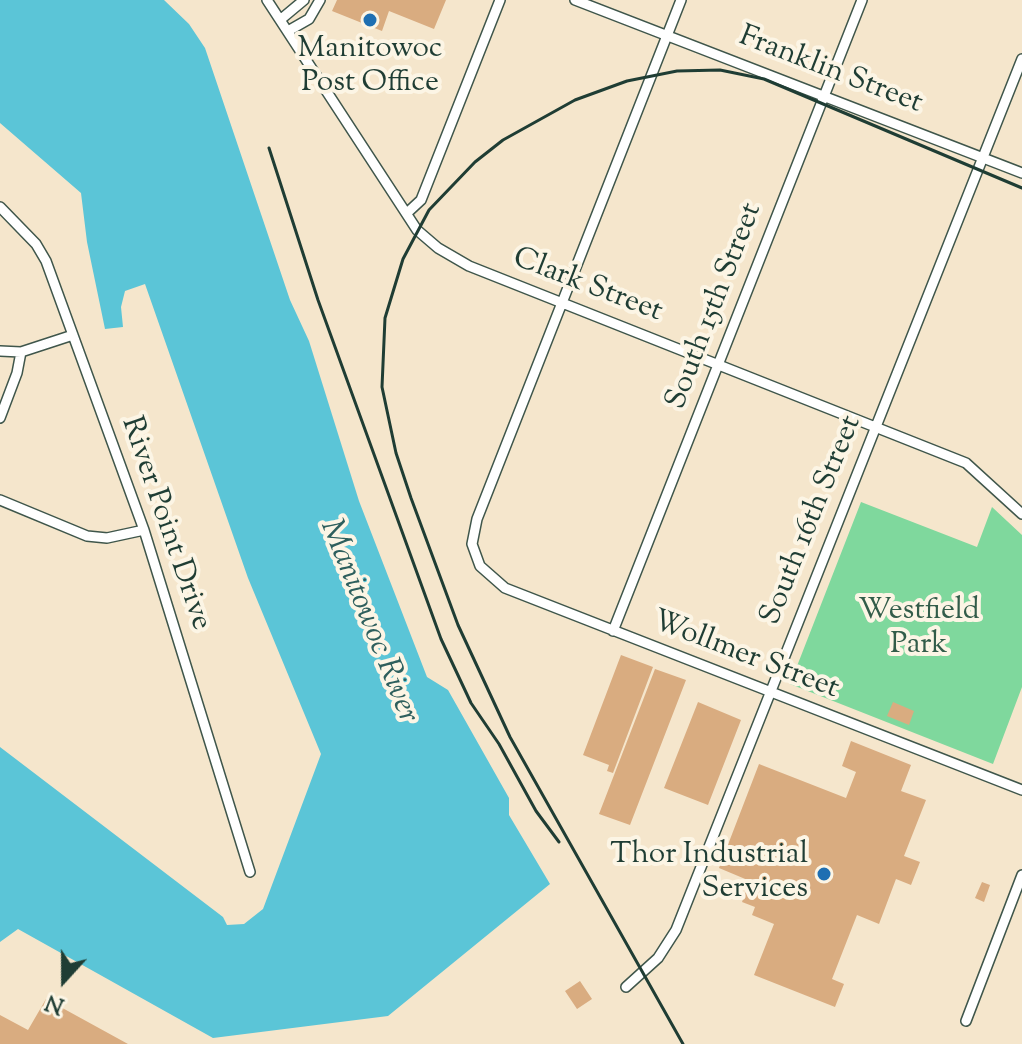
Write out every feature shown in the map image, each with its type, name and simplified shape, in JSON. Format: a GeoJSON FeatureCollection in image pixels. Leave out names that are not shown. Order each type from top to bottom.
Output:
{"type":"FeatureCollection","features":[{"type":"Feature","properties":{"kind":"street","name":"Clark Street"},"geometry":{"type":"LineString","coordinates":[[267,0],[417,230],[438,248],[469,266],[966,463],[1021,511]]}},
{"type":"Feature","properties":{"kind":"street"},"geometry":{"type":"LineString","coordinates":[[280,20],[304,0]]}},
{"type":"Feature","properties":{"kind":"street"},"geometry":{"type":"LineString","coordinates":[[288,31],[309,19],[320,0]]}},
{"type":"Feature","properties":{"kind":"street"},"geometry":{"type":"LineString","coordinates":[[407,213],[421,200],[500,0]]}},
{"type":"Feature","properties":{"kind":"street","name":"Franklin Street"},"geometry":{"type":"LineString","coordinates":[[575,0],[825,94],[1022,173]]}},
{"type":"Feature","properties":{"kind":"street"},"geometry":{"type":"LineString","coordinates":[[563,303],[681,0]]}},
{"type":"Feature","properties":{"kind":"street","name":"South 15th Street"},"geometry":{"type":"LineString","coordinates":[[613,631],[862,0]]}},
{"type":"Feature","properties":{"kind":"street","name":"South 16th Street"},"geometry":{"type":"LineString","coordinates":[[626,987],[658,958],[676,930],[1022,59]]}},
{"type":"Feature","properties":{"kind":"street","name":"River Point Drive"},"geometry":{"type":"LineString","coordinates":[[0,207],[36,244],[73,335],[144,530],[250,872]]}},
{"type":"Feature","properties":{"kind":"street","name":"Wollmer Street"},"geometry":{"type":"LineString","coordinates":[[563,303],[477,519],[472,544],[480,566],[505,588],[1022,790]]}},
{"type":"Feature","properties":{"kind":"street"},"geometry":{"type":"LineString","coordinates":[[0,351],[21,352],[73,335]]}},
{"type":"Feature","properties":{"kind":"street"},"geometry":{"type":"LineString","coordinates":[[0,418],[17,373],[21,352]]}},
{"type":"Feature","properties":{"kind":"street"},"geometry":{"type":"LineString","coordinates":[[0,500],[87,536],[107,538],[144,530]]}},
{"type":"Feature","properties":{"kind":"street"},"geometry":{"type":"LineString","coordinates":[[966,1021],[1022,875]]}},
{"type":"Feature","properties":{"kind":"green space","name":"Westfield Park"},"geometry":{"type":"Polygon","coordinates":[[[861,502],[977,547],[992,507],[1022,535],[1022,687],[993,764],[790,684],[861,502]]]}},
{"type":"Feature","properties":{"kind":"water","name":"Manitowoc River"},"geometry":{"type":"Polygon","coordinates":[[[0,0],[164,0],[189,24],[205,48],[290,300],[309,341],[359,501],[427,677],[448,690],[509,798],[509,815],[550,884],[388,1016],[213,1038],[18,929],[0,942],[0,747],[223,917],[227,925],[244,924],[263,909],[321,754],[248,578],[145,284],[125,291],[121,307],[123,327],[105,329],[87,242],[81,193],[0,123],[0,0]]]}},
{"type":"Feature","properties":{"kind":"building","name":"Manitowoc Post Office"},"geometry":{"type":"Polygon","coordinates":[[[337,0],[446,0],[434,29],[389,11],[382,31],[332,11],[337,0]]]}},
{"type":"Feature","properties":{"kind":"building"},"geometry":{"type":"Polygon","coordinates":[[[621,655],[653,667],[613,773],[607,771],[609,765],[583,755],[621,655]]]}},
{"type":"Feature","properties":{"kind":"building"},"geometry":{"type":"Polygon","coordinates":[[[655,669],[686,680],[630,825],[599,814],[655,669]]]}},
{"type":"Feature","properties":{"kind":"building"},"geometry":{"type":"Polygon","coordinates":[[[698,702],[741,720],[708,805],[664,788],[698,702]]]}},
{"type":"Feature","properties":{"kind":"building"},"geometry":{"type":"Polygon","coordinates":[[[893,702],[914,711],[909,725],[887,716],[893,702]]]}},
{"type":"Feature","properties":{"kind":"building","name":"Thor Industrial Services"},"geometry":{"type":"Polygon","coordinates":[[[851,741],[911,765],[901,791],[926,800],[904,856],[920,862],[911,885],[896,879],[879,924],[857,915],[832,979],[844,984],[835,1007],[754,975],[774,924],[752,915],[755,907],[742,902],[750,881],[719,868],[759,764],[846,798],[856,772],[842,766],[851,741]]]}},
{"type":"Feature","properties":{"kind":"building"},"geometry":{"type":"Polygon","coordinates":[[[982,882],[990,885],[984,902],[975,898],[982,882]]]}},
{"type":"Feature","properties":{"kind":"building"},"geometry":{"type":"Polygon","coordinates":[[[580,981],[592,999],[577,1009],[565,991],[580,981]]]}},
{"type":"Feature","properties":{"kind":"building"},"geometry":{"type":"Polygon","coordinates":[[[46,999],[128,1044],[0,1044],[0,1015],[28,1030],[46,999]]]}},
{"type":"Feature","properties":{"kind":"railway"},"geometry":{"type":"LineString","coordinates":[[683,1044],[510,737],[458,625],[411,498],[396,453],[382,387],[385,318],[403,259],[429,210],[475,162],[503,140],[575,100],[627,81],[677,71],[720,70],[764,79],[1022,188]]}},
{"type":"Feature","properties":{"kind":"railway"},"geometry":{"type":"LineString","coordinates":[[269,148],[318,300],[441,639],[471,703],[499,744],[536,811],[559,842]]}},
{"type":"Feature","properties":{"kind":"place","name":"Manitowoc Post Office"},"geometry":{"type":"Point","coordinates":[370,20]}},
{"type":"Feature","properties":{"kind":"place","name":"Thor Industrial Services"},"geometry":{"type":"Point","coordinates":[824,874]}}]}
